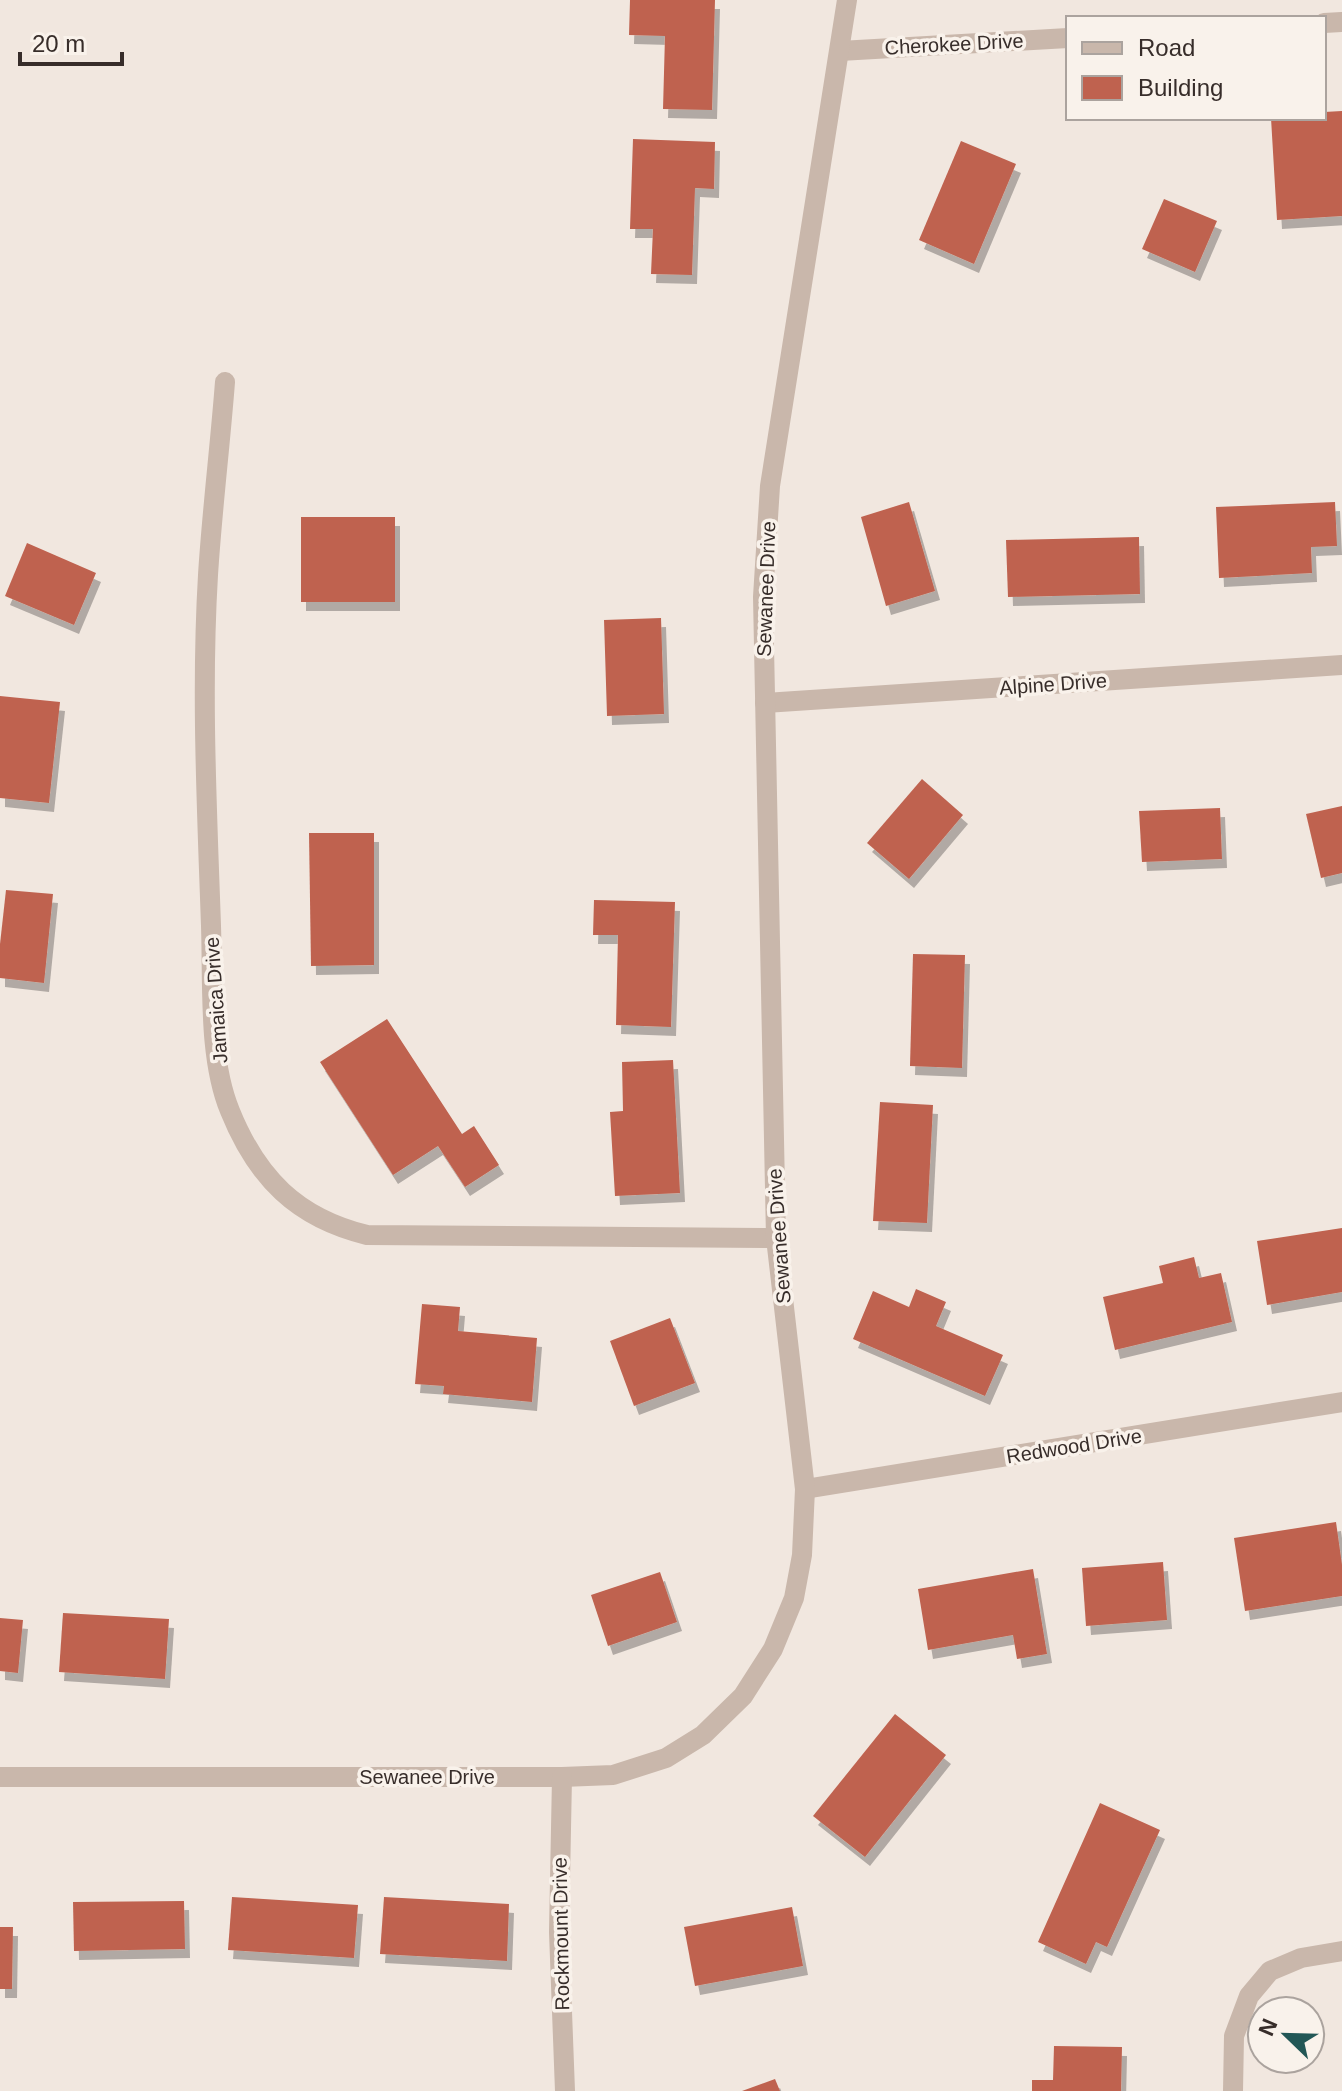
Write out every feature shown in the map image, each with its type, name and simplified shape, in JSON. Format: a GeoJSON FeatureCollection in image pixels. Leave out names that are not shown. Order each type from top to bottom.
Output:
{"type":"FeatureCollection","features":[{"type":"Feature","properties":{"kind":"street","name":"Sewanee Drive"},"geometry":{"type":"LineString","coordinates":[[0,1777],[613,1775],[666,1758],[703,1735],[743,1696],[773,1649],[794,1598],[802,1555],[805,1489],[776,1238],[763,597],[770,486],[847,0]]}},
{"type":"Feature","properties":{"kind":"street","name":"Cherokee Drive"},"geometry":{"type":"LineString","coordinates":[[840,51],[1066,38]]}},
{"type":"Feature","properties":{"kind":"street","name":"Jamaica Drive"},"geometry":{"type":"LineString","coordinates":[[225,382],[208,577],[205,754],[216,1055],[229,1109],[248,1149],[274,1184],[305,1212],[335,1227],[367,1235],[776,1238]]}},
{"type":"Feature","properties":{"kind":"street","name":"Alpine Drive"},"geometry":{"type":"LineString","coordinates":[[765,703],[1342,665]]}},
{"type":"Feature","properties":{"kind":"street","name":"Redwood Drive"},"geometry":{"type":"LineString","coordinates":[[805,1489],[1342,1402]]}},
{"type":"Feature","properties":{"kind":"street","name":"Rockmount Drive"},"geometry":{"type":"LineString","coordinates":[[562,1777],[559,1932],[565,2091]]}},
{"type":"Feature","properties":{"kind":"street"},"geometry":{"type":"LineString","coordinates":[[1233,2091],[1234,2036],[1249,1996],[1270,1971],[1301,1958],[1342,1951]]}},
{"type":"Feature","properties":{"kind":"building"},"geometry":{"type":"Polygon","coordinates":[[[630,0],[715,0],[712,110],[663,109],[665,36],[629,35],[630,0]]]}},
{"type":"Feature","properties":{"kind":"building"},"geometry":{"type":"Polygon","coordinates":[[[1342,111],[1342,216],[1277,220],[1271,120],[1326,120],[1326,112],[1342,111]]]}},
{"type":"Feature","properties":{"kind":"building"},"geometry":{"type":"Polygon","coordinates":[[[633,139],[715,142],[714,189],[695,188],[692,275],[651,274],[653,229],[630,229],[633,139]]]}},
{"type":"Feature","properties":{"kind":"building"},"geometry":{"type":"Polygon","coordinates":[[[961,141],[1016,164],[974,264],[919,240],[961,141]]]}},
{"type":"Feature","properties":{"kind":"building"},"geometry":{"type":"Polygon","coordinates":[[[1164,199],[1217,221],[1195,272],[1142,249],[1164,199]]]}},
{"type":"Feature","properties":{"kind":"building"},"geometry":{"type":"Polygon","coordinates":[[[909,502],[935,591],[886,606],[861,517],[909,502]]]}},
{"type":"Feature","properties":{"kind":"building"},"geometry":{"type":"Polygon","coordinates":[[[1335,502],[1337,546],[1311,547],[1312,573],[1219,578],[1216,507],[1335,502]]]}},
{"type":"Feature","properties":{"kind":"building"},"geometry":{"type":"Polygon","coordinates":[[[301,517],[395,517],[395,602],[301,602],[301,517]]]}},
{"type":"Feature","properties":{"kind":"building"},"geometry":{"type":"Polygon","coordinates":[[[1139,537],[1140,594],[1008,597],[1006,540],[1139,537]]]}},
{"type":"Feature","properties":{"kind":"building"},"geometry":{"type":"Polygon","coordinates":[[[27,543],[96,573],[74,625],[5,596],[27,543]]]}},
{"type":"Feature","properties":{"kind":"building"},"geometry":{"type":"Polygon","coordinates":[[[661,618],[664,714],[607,716],[604,620],[661,618]]]}},
{"type":"Feature","properties":{"kind":"building"},"geometry":{"type":"Polygon","coordinates":[[[0,696],[60,702],[49,803],[0,798],[0,696]]]}},
{"type":"Feature","properties":{"kind":"building"},"geometry":{"type":"Polygon","coordinates":[[[922,779],[963,815],[909,879],[867,843],[922,779]]]}},
{"type":"Feature","properties":{"kind":"building"},"geometry":{"type":"Polygon","coordinates":[[[1342,806],[1342,873],[1321,878],[1306,814],[1342,806]]]}},
{"type":"Feature","properties":{"kind":"building"},"geometry":{"type":"Polygon","coordinates":[[[1220,808],[1222,859],[1142,862],[1139,811],[1220,808]]]}},
{"type":"Feature","properties":{"kind":"building"},"geometry":{"type":"Polygon","coordinates":[[[309,833],[374,833],[374,965],[311,966],[309,833]]]}},
{"type":"Feature","properties":{"kind":"building"},"geometry":{"type":"Polygon","coordinates":[[[6,890],[53,894],[44,983],[0,978],[6,890]]]}},
{"type":"Feature","properties":{"kind":"building"},"geometry":{"type":"Polygon","coordinates":[[[594,900],[675,902],[671,1027],[616,1025],[618,935],[593,935],[594,900]]]}},
{"type":"Feature","properties":{"kind":"building"},"geometry":{"type":"Polygon","coordinates":[[[913,954],[965,955],[962,1068],[910,1066],[913,954]]]}},
{"type":"Feature","properties":{"kind":"building"},"geometry":{"type":"Polygon","coordinates":[[[387,1019],[462,1134],[474,1126],[499,1165],[465,1187],[438,1146],[393,1175],[320,1062],[387,1019]]]}},
{"type":"Feature","properties":{"kind":"building"},"geometry":{"type":"Polygon","coordinates":[[[673,1060],[680,1193],[615,1196],[610,1112],[623,1111],[622,1062],[673,1060]]]}},
{"type":"Feature","properties":{"kind":"building"},"geometry":{"type":"Polygon","coordinates":[[[880,1102],[933,1105],[927,1223],[873,1221],[880,1102]]]}},
{"type":"Feature","properties":{"kind":"building"},"geometry":{"type":"Polygon","coordinates":[[[1342,1228],[1342,1292],[1267,1305],[1257,1241],[1342,1228]]]}},
{"type":"Feature","properties":{"kind":"building"},"geometry":{"type":"Polygon","coordinates":[[[1194,1257],[1199,1278],[1221,1273],[1232,1322],[1115,1350],[1103,1297],[1163,1283],[1159,1266],[1194,1257]]]}},
{"type":"Feature","properties":{"kind":"building"},"geometry":{"type":"Polygon","coordinates":[[[916,1289],[946,1302],[936,1326],[1003,1355],[985,1396],[853,1339],[873,1291],[909,1307],[916,1289]]]}},
{"type":"Feature","properties":{"kind":"building"},"geometry":{"type":"Polygon","coordinates":[[[422,1304],[460,1307],[458,1331],[537,1338],[532,1402],[443,1394],[444,1386],[415,1384],[422,1304]]]}},
{"type":"Feature","properties":{"kind":"building"},"geometry":{"type":"Polygon","coordinates":[[[670,1318],[695,1383],[634,1406],[610,1341],[670,1318]]]}},
{"type":"Feature","properties":{"kind":"building"},"geometry":{"type":"Polygon","coordinates":[[[1336,1522],[1342,1565],[1342,1596],[1245,1611],[1234,1538],[1336,1522]]]}},
{"type":"Feature","properties":{"kind":"building"},"geometry":{"type":"Polygon","coordinates":[[[1163,1562],[1167,1620],[1086,1626],[1082,1568],[1163,1562]]]}},
{"type":"Feature","properties":{"kind":"building"},"geometry":{"type":"Polygon","coordinates":[[[1033,1569],[1047,1654],[1017,1659],[1013,1635],[928,1650],[918,1589],[1033,1569]]]}},
{"type":"Feature","properties":{"kind":"building"},"geometry":{"type":"Polygon","coordinates":[[[660,1572],[677,1622],[608,1646],[591,1595],[660,1572]]]}},
{"type":"Feature","properties":{"kind":"building"},"geometry":{"type":"Polygon","coordinates":[[[63,1613],[169,1619],[165,1679],[59,1672],[63,1613]]]}},
{"type":"Feature","properties":{"kind":"building"},"geometry":{"type":"Polygon","coordinates":[[[0,1618],[23,1620],[18,1673],[0,1671],[0,1618]]]}},
{"type":"Feature","properties":{"kind":"building"},"geometry":{"type":"Polygon","coordinates":[[[895,1714],[946,1755],[865,1857],[813,1816],[895,1714]]]}},
{"type":"Feature","properties":{"kind":"building"},"geometry":{"type":"Polygon","coordinates":[[[1100,1803],[1160,1830],[1107,1947],[1096,1942],[1086,1964],[1038,1942],[1100,1803]]]}},
{"type":"Feature","properties":{"kind":"building"},"geometry":{"type":"Polygon","coordinates":[[[232,1897],[358,1905],[354,1958],[228,1950],[232,1897]]]}},
{"type":"Feature","properties":{"kind":"building"},"geometry":{"type":"Polygon","coordinates":[[[384,1897],[509,1904],[507,1961],[380,1954],[384,1897]]]}},
{"type":"Feature","properties":{"kind":"building"},"geometry":{"type":"Polygon","coordinates":[[[184,1901],[185,1949],[74,1951],[73,1902],[184,1901]]]}},
{"type":"Feature","properties":{"kind":"building"},"geometry":{"type":"Polygon","coordinates":[[[792,1907],[803,1966],[695,1986],[684,1927],[792,1907]]]}},
{"type":"Feature","properties":{"kind":"building"},"geometry":{"type":"Polygon","coordinates":[[[0,1927],[13,1927],[12,1989],[0,1989],[0,1927]]]}},
{"type":"Feature","properties":{"kind":"building"},"geometry":{"type":"Polygon","coordinates":[[[1054,2046],[1122,2047],[1121,2091],[1032,2091],[1032,2080],[1053,2080],[1054,2046]]]}},
{"type":"Feature","properties":{"kind":"building"},"geometry":{"type":"Polygon","coordinates":[[[775,2079],[780,2091],[742,2091],[775,2079]]]}}]}
